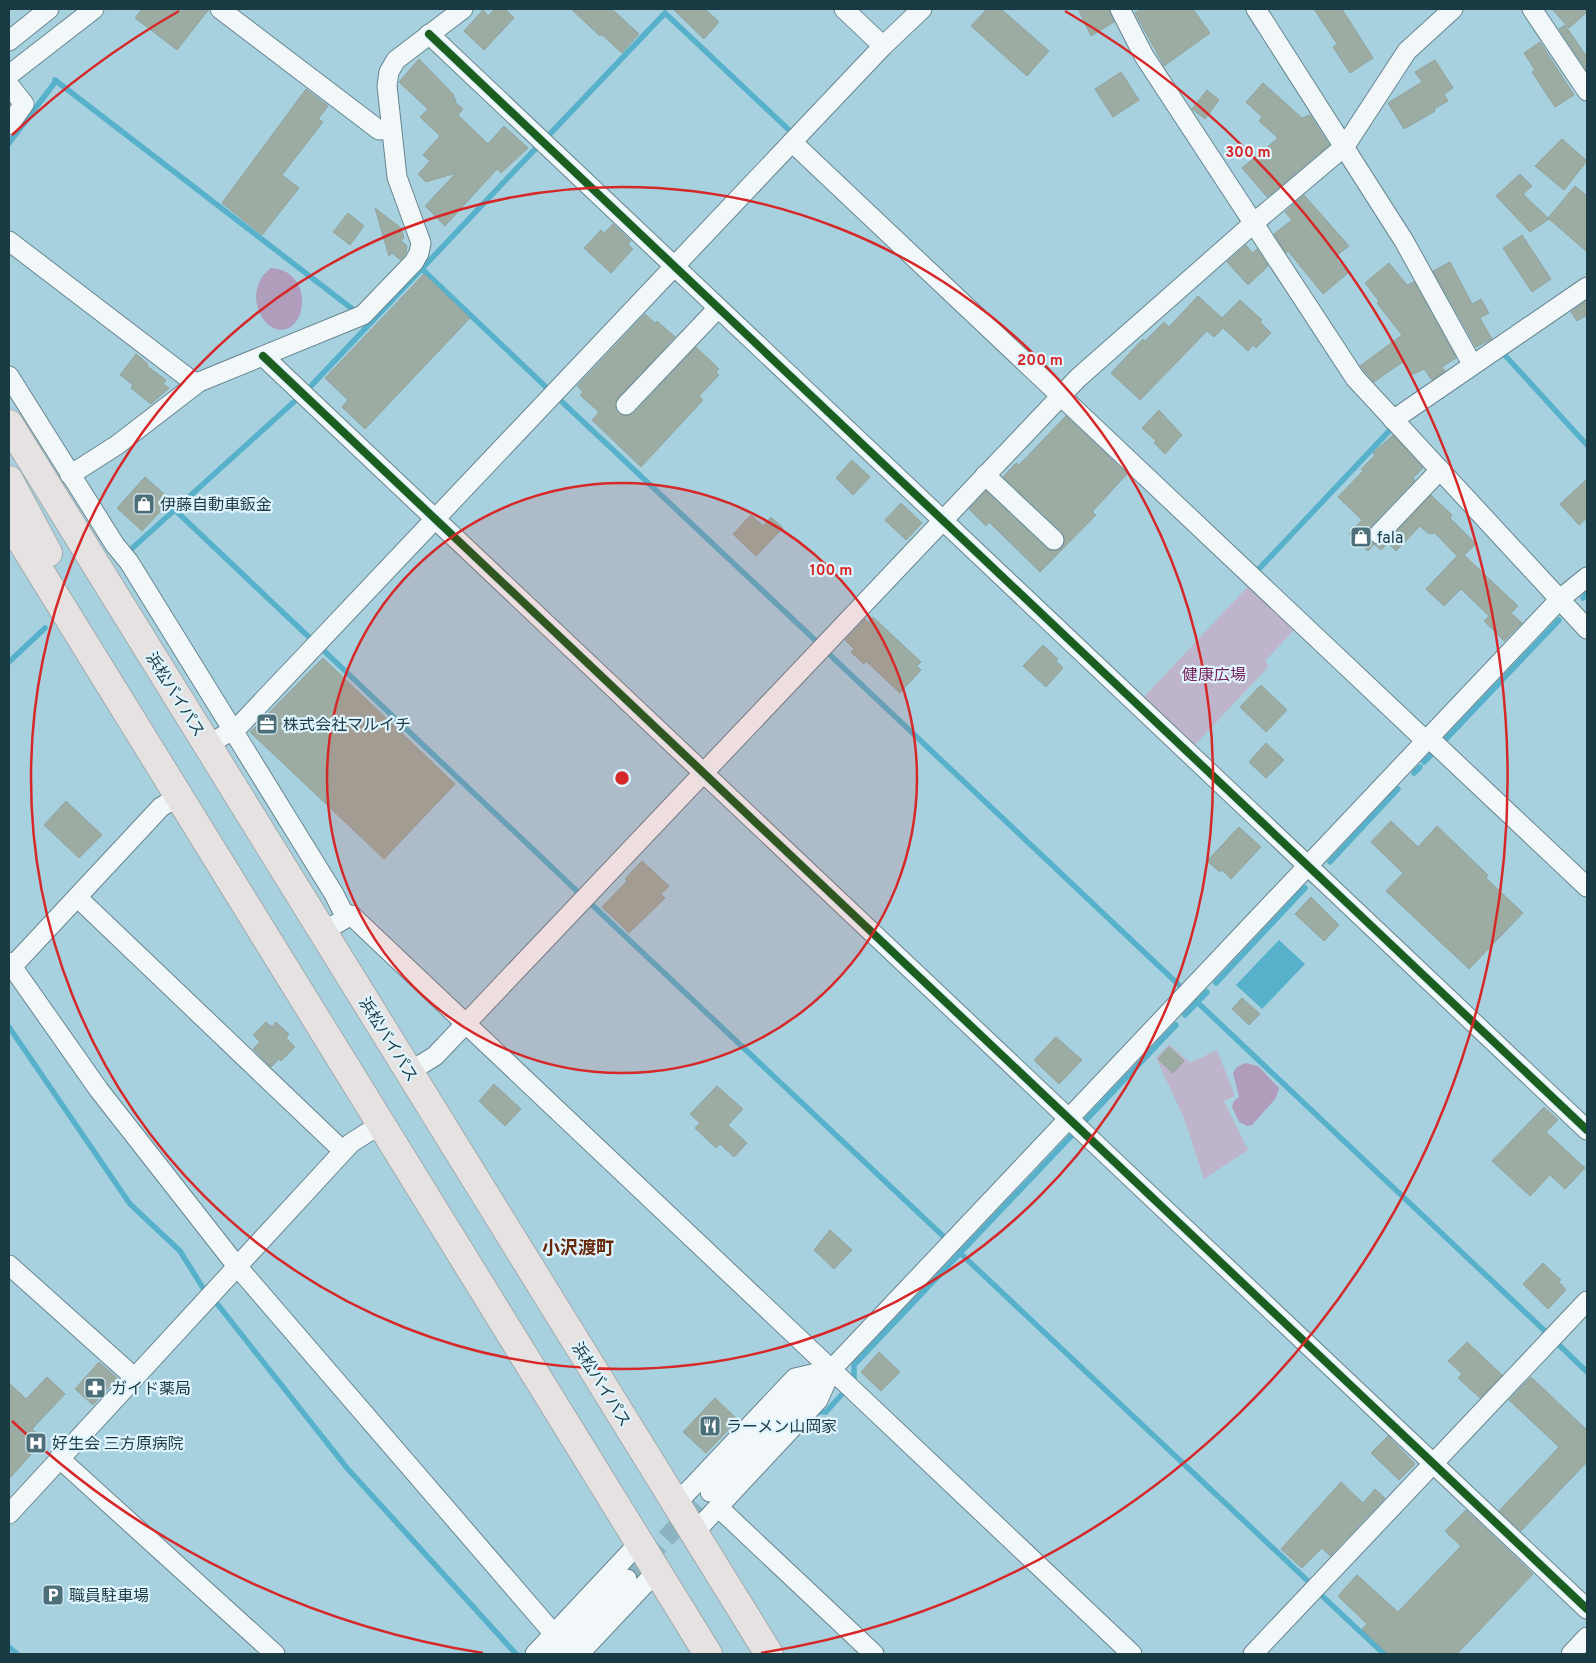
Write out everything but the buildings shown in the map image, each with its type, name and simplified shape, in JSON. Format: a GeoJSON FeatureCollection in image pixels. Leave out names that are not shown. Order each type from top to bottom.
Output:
{"type":"FeatureCollection","features":[{"type":"Feature","properties":{"kind":"highway","name":"浜松バイパス"},"geometry":{"type":"LineString","coordinates":[[9,424],[769,1654]]}},
{"type":"Feature","properties":{"kind":"highway"},"geometry":{"type":"LineString","coordinates":[[9,480],[68,588],[155,758]]}},
{"type":"Feature","properties":{"kind":"highway"},"geometry":{"type":"LineString","coordinates":[[9,521],[708,1654]]}},
{"type":"Feature","properties":{"kind":"street"},"geometry":{"type":"LineString","coordinates":[[9,41],[49,9]]}},
{"type":"Feature","properties":{"kind":"street"},"geometry":{"type":"LineString","coordinates":[[9,75],[94,9]]}},
{"type":"Feature","properties":{"kind":"street"},"geometry":{"type":"LineString","coordinates":[[220,9],[378,130],[391,129]]}},
{"type":"Feature","properties":{"kind":"street"},"geometry":{"type":"LineString","coordinates":[[70,475],[117,445],[196,384],[363,315],[416,258],[421,243],[397,177],[387,86],[390,72],[396,60],[463,9]]}},
{"type":"Feature","properties":{"kind":"street"},"geometry":{"type":"LineString","coordinates":[[844,9],[883,46]]}},
{"type":"Feature","properties":{"kind":"street"},"geometry":{"type":"LineString","coordinates":[[208,745],[233,730],[246,719],[883,46],[922,9]]}},
{"type":"Feature","properties":{"kind":"street"},"geometry":{"type":"LineString","coordinates":[[1120,9],[1144,56],[1255,222],[1344,362],[1368,393],[1587,629]]}},
{"type":"Feature","properties":{"kind":"street"},"geometry":{"type":"LineString","coordinates":[[1256,9],[1404,240],[1472,364]]}},
{"type":"Feature","properties":{"kind":"street"},"geometry":{"type":"LineString","coordinates":[[409,1072],[435,1056],[1078,378],[1255,222],[1345,146],[1402,58],[1418,39],[1452,9]]}},
{"type":"Feature","properties":{"kind":"street"},"geometry":{"type":"LineString","coordinates":[[1532,9],[1587,91]]}},
{"type":"Feature","properties":{"kind":"street"},"geometry":{"type":"LineString","coordinates":[[428,34],[1587,1130]]}},
{"type":"Feature","properties":{"kind":"street"},"geometry":{"type":"LineString","coordinates":[[9,85],[24,104],[9,124]]}},
{"type":"Feature","properties":{"kind":"street"},"geometry":{"type":"LineString","coordinates":[[792,142],[1587,887]]}},
{"type":"Feature","properties":{"kind":"street"},"geometry":{"type":"LineString","coordinates":[[9,241],[196,384]]}},
{"type":"Feature","properties":{"kind":"street"},"geometry":{"type":"LineString","coordinates":[[1393,420],[1472,364],[1587,287]]}},
{"type":"Feature","properties":{"kind":"street"},"geometry":{"type":"LineString","coordinates":[[626,405],[718,308]]}},
{"type":"Feature","properties":{"kind":"street"},"geometry":{"type":"LineString","coordinates":[[263,356],[1587,1609]]}},
{"type":"Feature","properties":{"kind":"street"},"geometry":{"type":"LineString","coordinates":[[9,376],[115,545],[129,562],[346,918]]}},
{"type":"Feature","properties":{"kind":"street"},"geometry":{"type":"LineString","coordinates":[[1379,534],[1440,470]]}},
{"type":"Feature","properties":{"kind":"street"},"geometry":{"type":"LineString","coordinates":[[986,475],[1054,540]]}},
{"type":"Feature","properties":{"kind":"street"},"geometry":{"type":"LineString","coordinates":[[694,1533],[714,1499],[807,1389],[831,1370],[1560,599],[1587,577]]}},
{"type":"Feature","properties":{"kind":"street"},"geometry":{"type":"LineString","coordinates":[[179,796],[161,807],[10,966],[108,1102],[236,1265],[554,1634]]}},
{"type":"Feature","properties":{"kind":"street"},"geometry":{"type":"LineString","coordinates":[[77,897],[343,1151]]}},
{"type":"Feature","properties":{"kind":"street"},"geometry":{"type":"LineString","coordinates":[[323,932],[351,915],[1132,1654]]}},
{"type":"Feature","properties":{"kind":"street"},"geometry":{"type":"LineString","coordinates":[[9,1514],[236,1265],[343,1151],[351,1143],[381,1124]]}},
{"type":"Feature","properties":{"kind":"street"},"geometry":{"type":"LineString","coordinates":[[9,1265],[134,1377]]}},
{"type":"Feature","properties":{"kind":"street"},"geometry":{"type":"LineString","coordinates":[[1253,1654],[1587,1301]]}},
{"type":"Feature","properties":{"kind":"street"},"geometry":{"type":"LineString","coordinates":[[676,1504],[795,1378],[831,1370]]}},
{"type":"Feature","properties":{"kind":"street"},"geometry":{"type":"LineString","coordinates":[[59,1458],[275,1654]]}},
{"type":"Feature","properties":{"kind":"street"},"geometry":{"type":"LineString","coordinates":[[714,1499],[874,1654]]}},
{"type":"Feature","properties":{"kind":"street"},"geometry":{"type":"LineString","coordinates":[[535,1654],[639,1543]]}},
{"type":"Feature","properties":{"kind":"street"},"geometry":{"type":"LineString","coordinates":[[579,1654],[657,1572]]}},
{"type":"Feature","properties":{"kind":"street"},"geometry":{"type":"LineString","coordinates":[[557,1654],[627,1579]]}},
{"type":"Feature","properties":{"kind":"street"},"geometry":{"type":"LineString","coordinates":[[1571,1654],[1587,1638]]}},
{"type":"Feature","properties":{"kind":"green space","name":"健康広場"},"geometry":{"type":"Polygon","coordinates":[[[1252,582],[1298,626],[1265,661],[1269,666],[1193,747],[1142,699],[1252,582]]]}},
{"type":"Feature","properties":{"kind":"green space"},"geometry":{"type":"Polygon","coordinates":[[[1169,1044],[1190,1063],[1217,1050],[1235,1096],[1224,1101],[1248,1150],[1204,1179],[1184,1118],[1156,1058],[1169,1044]]]}},
{"type":"Feature","properties":{"kind":"shaded area"},"geometry":{"type":"Polygon","coordinates":[[[271,268],[284,271],[293,277],[299,286],[302,297],[299,317],[294,324],[286,329],[277,329],[269,326],[258,309],[256,299],[257,288],[262,277],[271,268]]]}},
{"type":"Feature","properties":{"kind":"shaded area"},"geometry":{"type":"Polygon","coordinates":[[[1245,1063],[1258,1066],[1279,1088],[1276,1098],[1252,1125],[1247,1126],[1239,1122],[1232,1107],[1234,1101],[1239,1097],[1233,1073],[1237,1067],[1245,1063]]]}},
{"type":"Feature","properties":{"kind":"water"},"geometry":{"type":"Polygon","coordinates":[[[1279,940],[1305,964],[1262,1009],[1236,985],[1279,940]]]}},
{"type":"Feature","properties":{"kind":"waterway"},"geometry":{"type":"LineString","coordinates":[[548,136],[665,13],[789,130]]}},
{"type":"Feature","properties":{"kind":"waterway"},"geometry":{"type":"LineString","coordinates":[[55,80],[355,311]]}},
{"type":"Feature","properties":{"kind":"waterway"},"geometry":{"type":"LineString","coordinates":[[9,143],[56,81]]}},
{"type":"Feature","properties":{"kind":"waterway"},"geometry":{"type":"LineString","coordinates":[[310,387],[537,147]]}},
{"type":"Feature","properties":{"kind":"waterway"},"geometry":{"type":"LineString","coordinates":[[422,269],[548,389]]}},
{"type":"Feature","properties":{"kind":"waterway"},"geometry":{"type":"LineString","coordinates":[[1500,353],[1502,352],[1587,445]]}},
{"type":"Feature","properties":{"kind":"waterway"},"geometry":{"type":"LineString","coordinates":[[127,553],[297,399]]}},
{"type":"Feature","properties":{"kind":"waterway"},"geometry":{"type":"LineString","coordinates":[[559,399],[816,641]]}},
{"type":"Feature","properties":{"kind":"waterway"},"geometry":{"type":"LineString","coordinates":[[1256,572],[1391,429]]}},
{"type":"Feature","properties":{"kind":"waterway"},"geometry":{"type":"LineString","coordinates":[[175,510],[312,640]]}},
{"type":"Feature","properties":{"kind":"waterway"},"geometry":{"type":"LineString","coordinates":[[1583,598],[1587,594]]}},
{"type":"Feature","properties":{"kind":"waterway"},"geometry":{"type":"LineString","coordinates":[[1446,739],[1559,620]]}},
{"type":"Feature","properties":{"kind":"waterway"},"geometry":{"type":"LineString","coordinates":[[9,662],[45,628]]}},
{"type":"Feature","properties":{"kind":"waterway"},"geometry":{"type":"LineString","coordinates":[[321,648],[579,893]]}},
{"type":"Feature","properties":{"kind":"waterway"},"geometry":{"type":"LineString","coordinates":[[829,654],[1180,986]]}},
{"type":"Feature","properties":{"kind":"waterway"},"geometry":{"type":"LineString","coordinates":[[1424,762],[1432,754]]}},
{"type":"Feature","properties":{"kind":"waterway"},"geometry":{"type":"LineString","coordinates":[[1414,773],[1420,767]]}},
{"type":"Feature","properties":{"kind":"waterway"},"geometry":{"type":"LineString","coordinates":[[1330,862],[1398,789]]}},
{"type":"Feature","properties":{"kind":"waterway"},"geometry":{"type":"LineString","coordinates":[[1216,983],[1305,888]]}},
{"type":"Feature","properties":{"kind":"waterway"},"geometry":{"type":"LineString","coordinates":[[590,903],[943,1236]]}},
{"type":"Feature","properties":{"kind":"waterway"},"geometry":{"type":"LineString","coordinates":[[1185,1015],[1207,992]]}},
{"type":"Feature","properties":{"kind":"waterway"},"geometry":{"type":"LineString","coordinates":[[1195,1000],[1547,1333]]}},
{"type":"Feature","properties":{"kind":"waterway"},"geometry":{"type":"LineString","coordinates":[[1086,1120],[1176,1025]]}},
{"type":"Feature","properties":{"kind":"waterway"},"geometry":{"type":"LineString","coordinates":[[9,1027],[130,1204],[180,1251],[203,1288]]}},
{"type":"Feature","properties":{"kind":"waterway"},"geometry":{"type":"LineString","coordinates":[[854,1379],[854,1365],[1074,1133]]}},
{"type":"Feature","properties":{"kind":"waterway"},"geometry":{"type":"LineString","coordinates":[[958,1251],[1311,1584]]}},
{"type":"Feature","properties":{"kind":"waterway"},"geometry":{"type":"LineString","coordinates":[[215,1301],[347,1468],[516,1654]]}},
{"type":"Feature","properties":{"kind":"waterway"},"geometry":{"type":"LineString","coordinates":[[1557,1343],[1587,1372]]}},
{"type":"Feature","properties":{"kind":"waterway"},"geometry":{"type":"LineString","coordinates":[[815,1415],[818,1412],[826,1412],[843,1393]]}},
{"type":"Feature","properties":{"kind":"waterway"},"geometry":{"type":"LineString","coordinates":[[1319,1593],[1384,1654]]}},
{"type":"Feature","properties":{"kind":"waterway"},"geometry":{"type":"LineString","coordinates":[[9,1647],[17,1654]]}},
{"type":"Feature","properties":{"kind":"tunnel"},"geometry":{"type":"LineString","coordinates":[[627,1579],[710,1492]]}},
{"type":"Feature","properties":{"kind":"cycle path"},"geometry":{"type":"LineString","coordinates":[[429,34],[1587,1130]]}},
{"type":"Feature","properties":{"kind":"cycle path"},"geometry":{"type":"LineString","coordinates":[[263,356],[1587,1609]]}},
{"type":"Feature","properties":{"kind":"place","name":"伊藤自動車鈑金"},"geometry":{"type":"Point","coordinates":[144,504]}},
{"type":"Feature","properties":{"kind":"place","name":"fala"},"geometry":{"type":"Point","coordinates":[1361,537]}},
{"type":"Feature","properties":{"kind":"place","name":"株式会社マルイチ"},"geometry":{"type":"Point","coordinates":[267,724]}},
{"type":"Feature","properties":{"kind":"place","name":"ガイド薬局"},"geometry":{"type":"Point","coordinates":[95,1388]}},
{"type":"Feature","properties":{"kind":"place","name":"ラーメン山岡家"},"geometry":{"type":"Point","coordinates":[710,1426]}},
{"type":"Feature","properties":{"kind":"place","name":"好生会 三方原病院"},"geometry":{"type":"Point","coordinates":[36,1443]}},
{"type":"Feature","properties":{"kind":"place","name":"職員駐車場"},"geometry":{"type":"Point","coordinates":[53,1595]}},
{"type":"Feature","properties":{"kind":"district","name":"小沢渡町"},"geometry":{"type":"Point","coordinates":[578,1248]}}]}
